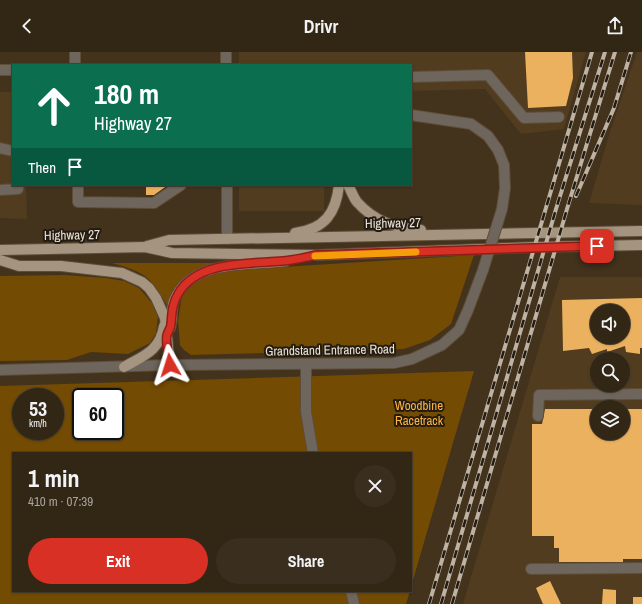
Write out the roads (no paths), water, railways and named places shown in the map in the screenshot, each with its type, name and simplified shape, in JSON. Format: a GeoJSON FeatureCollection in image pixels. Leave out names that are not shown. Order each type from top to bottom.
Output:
{"type":"FeatureCollection","features":[{"type":"Feature","properties":{"kind":"main road"},"geometry":{"type":"LineString","coordinates":[[249,238],[306,231],[320,225],[334,210],[339,186]]}},
{"type":"Feature","properties":{"kind":"main road"},"geometry":{"type":"LineString","coordinates":[[348,186],[356,201],[379,221],[403,229],[469,235]]}},
{"type":"Feature","properties":{"kind":"main road","name":"Highway 27"},"geometry":{"type":"LineString","coordinates":[[146,247],[169,240],[642,232]]}},
{"type":"Feature","properties":{"kind":"main road","name":"Highway 27"},"geometry":{"type":"LineString","coordinates":[[0,250],[146,247],[172,253],[317,255],[642,245]]}},
{"type":"Feature","properties":{"kind":"main road"},"geometry":{"type":"LineString","coordinates":[[167,335],[171,326],[174,301],[185,284],[193,277],[208,270],[242,263],[284,261],[317,255]]}},
{"type":"Feature","properties":{"kind":"main road"},"geometry":{"type":"LineString","coordinates":[[0,260],[19,266],[61,266],[122,272],[142,282],[149,288],[156,298],[165,318],[170,365]]}},
{"type":"Feature","properties":{"kind":"main road"},"geometry":{"type":"LineString","coordinates":[[124,367],[151,352],[157,346],[163,332],[165,318]]}},
{"type":"Feature","properties":{"kind":"street"},"geometry":{"type":"LineString","coordinates":[[75,52],[75,64]]}},
{"type":"Feature","properties":{"kind":"street"},"geometry":{"type":"LineString","coordinates":[[226,52],[226,64]]}},
{"type":"Feature","properties":{"kind":"street"},"geometry":{"type":"LineString","coordinates":[[0,70],[12,70]]}},
{"type":"Feature","properties":{"kind":"street"},"geometry":{"type":"LineString","coordinates":[[412,77],[488,75],[524,118],[559,117]]}},
{"type":"Feature","properties":{"kind":"street","name":"Grandstand Entrance Road"},"geometry":{"type":"LineString","coordinates":[[0,370],[170,365],[394,363],[412,360],[442,345],[459,330],[483,270],[502,209],[504,165],[498,150],[488,136],[471,124],[412,115]]}},
{"type":"Feature","properties":{"kind":"street"},"geometry":{"type":"LineString","coordinates":[[0,148],[12,151]]}},
{"type":"Feature","properties":{"kind":"street"},"geometry":{"type":"LineString","coordinates":[[0,190],[18,190],[18,186]]}},
{"type":"Feature","properties":{"kind":"street"},"geometry":{"type":"LineString","coordinates":[[78,186],[78,202],[154,203],[180,186]]}},
{"type":"Feature","properties":{"kind":"street"},"geometry":{"type":"LineString","coordinates":[[227,186],[227,239]]}},
{"type":"Feature","properties":{"kind":"street"},"geometry":{"type":"LineString","coordinates":[[306,364],[306,412],[313,452]]}},
{"type":"Feature","properties":{"kind":"street"},"geometry":{"type":"LineString","coordinates":[[538,416],[539,395],[642,394]]}},
{"type":"Feature","properties":{"kind":"street"},"geometry":{"type":"LineString","coordinates":[[531,569],[642,568]]}},
{"type":"Feature","properties":{"kind":"street"},"geometry":{"type":"LineString","coordinates":[[351,592],[354,604]]}},
{"type":"Feature","properties":{"kind":"railway"},"geometry":{"type":"LineString","coordinates":[[429,604],[592,52]]}},
{"type":"Feature","properties":{"kind":"railway"},"geometry":{"type":"LineString","coordinates":[[441,604],[556,209],[605,52]]}},
{"type":"Feature","properties":{"kind":"railway"},"geometry":{"type":"LineString","coordinates":[[452,604],[567,209],[615,52]]}},
{"type":"Feature","properties":{"kind":"railway"},"geometry":{"type":"LineString","coordinates":[[576,196],[614,108],[631,52]]}},
{"type":"Feature","properties":{"kind":"park label","name":"Woodbine Racetrack"},"geometry":{"type":"Point","coordinates":[419,412]}}]}
